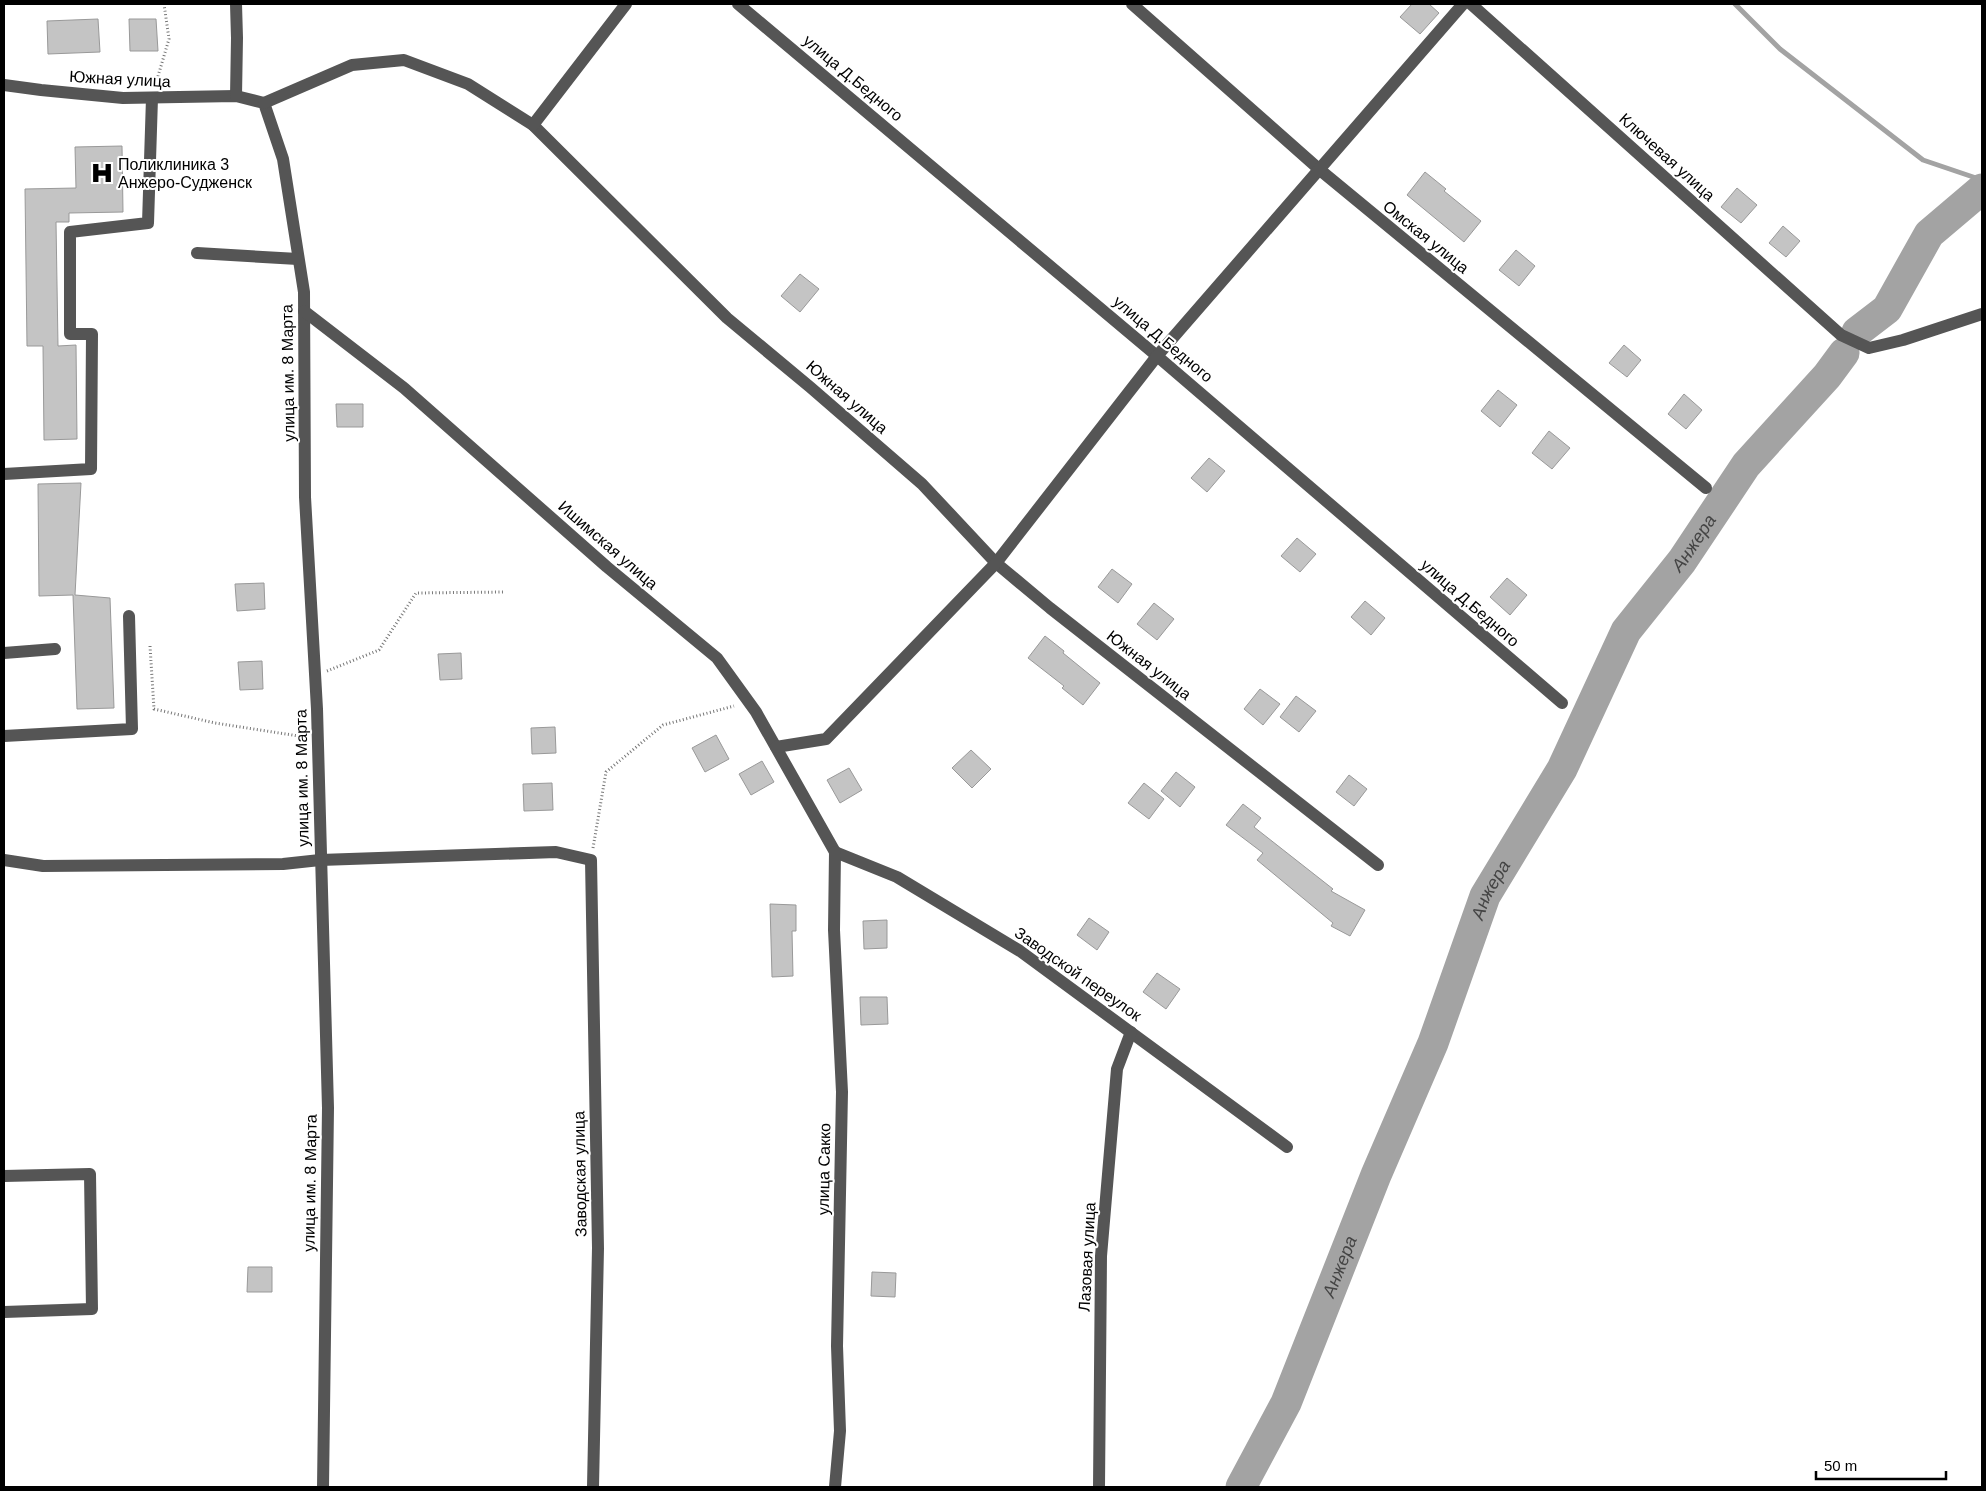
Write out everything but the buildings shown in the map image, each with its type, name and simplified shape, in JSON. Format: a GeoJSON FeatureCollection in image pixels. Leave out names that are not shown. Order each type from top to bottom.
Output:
{"type":"FeatureCollection","features":[{"type":"Feature","properties":{"kind":"street"},"geometry":{"type":"LineString","coordinates":[[236,4],[238,38],[236,96],[264,103]]}},
{"type":"Feature","properties":{"kind":"street"},"geometry":{"type":"LineString","coordinates":[[533,125],[626,4]]}},
{"type":"Feature","properties":{"kind":"street","name":"улица Д.Бедного"},"geometry":{"type":"LineString","coordinates":[[738,4],[1158,356],[1562,703]]}},
{"type":"Feature","properties":{"kind":"street","name":"Омская улица"},"geometry":{"type":"LineString","coordinates":[[1132,4],[1320,170],[1706,488]]}},
{"type":"Feature","properties":{"kind":"street"},"geometry":{"type":"LineString","coordinates":[[776,748],[826,739],[996,564],[1158,356],[1463,4]]}},
{"type":"Feature","properties":{"kind":"street","name":"Ключевая улица"},"geometry":{"type":"LineString","coordinates":[[1471,4],[1841,335],[1869,348],[1903,340],[1982,314]]}},
{"type":"Feature","properties":{"kind":"street","name":"Южная улица"},"geometry":{"type":"LineString","coordinates":[[264,103],[352,65],[404,60],[468,84],[533,125],[727,318],[810,386],[922,484],[996,564],[1378,865]]}},
{"type":"Feature","properties":{"kind":"street","name":"Южная улица"},"geometry":{"type":"LineString","coordinates":[[4,84],[41,90],[114,97],[236,96]]}},
{"type":"Feature","properties":{"kind":"street"},"geometry":{"type":"LineString","coordinates":[[4,474],[91,469],[92,334],[70,334],[70,232],[148,223],[152,98]]}},
{"type":"Feature","properties":{"kind":"street","name":"улица им. 8 Марта"},"geometry":{"type":"LineString","coordinates":[[264,103],[283,159],[304,292],[306,497],[318,739],[328,1108],[323,1487]]}},
{"type":"Feature","properties":{"kind":"street"},"geometry":{"type":"LineString","coordinates":[[197,253],[298,259]]}},
{"type":"Feature","properties":{"kind":"street","name":"Ишимская улица"},"geometry":{"type":"LineString","coordinates":[[304,312],[404,388],[607,567],[717,658],[756,712],[835,852]]}},
{"type":"Feature","properties":{"kind":"street"},"geometry":{"type":"LineString","coordinates":[[4,736],[132,729],[129,616]]}},
{"type":"Feature","properties":{"kind":"street"},"geometry":{"type":"LineString","coordinates":[[4,653],[55,649]]}},
{"type":"Feature","properties":{"kind":"street"},"geometry":{"type":"LineString","coordinates":[[4,860],[53,866],[283,864],[320,860],[556,852],[591,860]]}},
{"type":"Feature","properties":{"kind":"street","name":"Заводской переулок"},"geometry":{"type":"LineString","coordinates":[[835,852],[897,876],[1020,951],[1287,1147]]}},
{"type":"Feature","properties":{"kind":"street","name":"улица Сакко"},"geometry":{"type":"LineString","coordinates":[[835,852],[834,930],[842,1092],[837,1346],[840,1431],[835,1487]]}},
{"type":"Feature","properties":{"kind":"street","name":"Заводская улица"},"geometry":{"type":"LineString","coordinates":[[591,860],[598,1248],[592,1487]]}},
{"type":"Feature","properties":{"kind":"street","name":"Лазовая улица"},"geometry":{"type":"LineString","coordinates":[[1099,1487],[1100,1256],[1116,1069],[1131,1032]]}},
{"type":"Feature","properties":{"kind":"street"},"geometry":{"type":"LineString","coordinates":[[4,1176],[90,1174],[92,1309],[4,1312]]}},
{"type":"Feature","properties":{"kind":"path"},"geometry":{"type":"LineString","coordinates":[[152,98],[169,39],[164,4]]}},
{"type":"Feature","properties":{"kind":"path"},"geometry":{"type":"LineString","coordinates":[[315,676],[379,650],[416,593],[504,592]]}},
{"type":"Feature","properties":{"kind":"path"},"geometry":{"type":"LineString","coordinates":[[150,646],[154,709],[215,723],[318,739]]}},
{"type":"Feature","properties":{"kind":"path"},"geometry":{"type":"LineString","coordinates":[[591,860],[606,772],[664,725],[741,704],[756,712]]}},
{"type":"Feature","properties":{"kind":"waterway"},"geometry":{"type":"LineString","coordinates":[[1735,4],[1780,49],[1923,160],[1982,180]]}},
{"type":"Feature","properties":{"kind":"waterway","name":"Анжера"},"geometry":{"type":"LineString","coordinates":[[1857,332],[1887,309],[1929,234],[1982,189]]}},
{"type":"Feature","properties":{"kind":"waterway","name":"Анжера"},"geometry":{"type":"LineString","coordinates":[[1241,1487],[1286,1403],[1376,1175],[1433,1043],[1485,896],[1562,769],[1626,631],[1682,561],[1746,465],[1827,376],[1844,353]]}},
{"type":"Feature","properties":{"kind":"place","name":"Поликлиника 3 Анжеро-Судженск"},"geometry":{"type":"Point","coordinates":[102,173]}}]}
